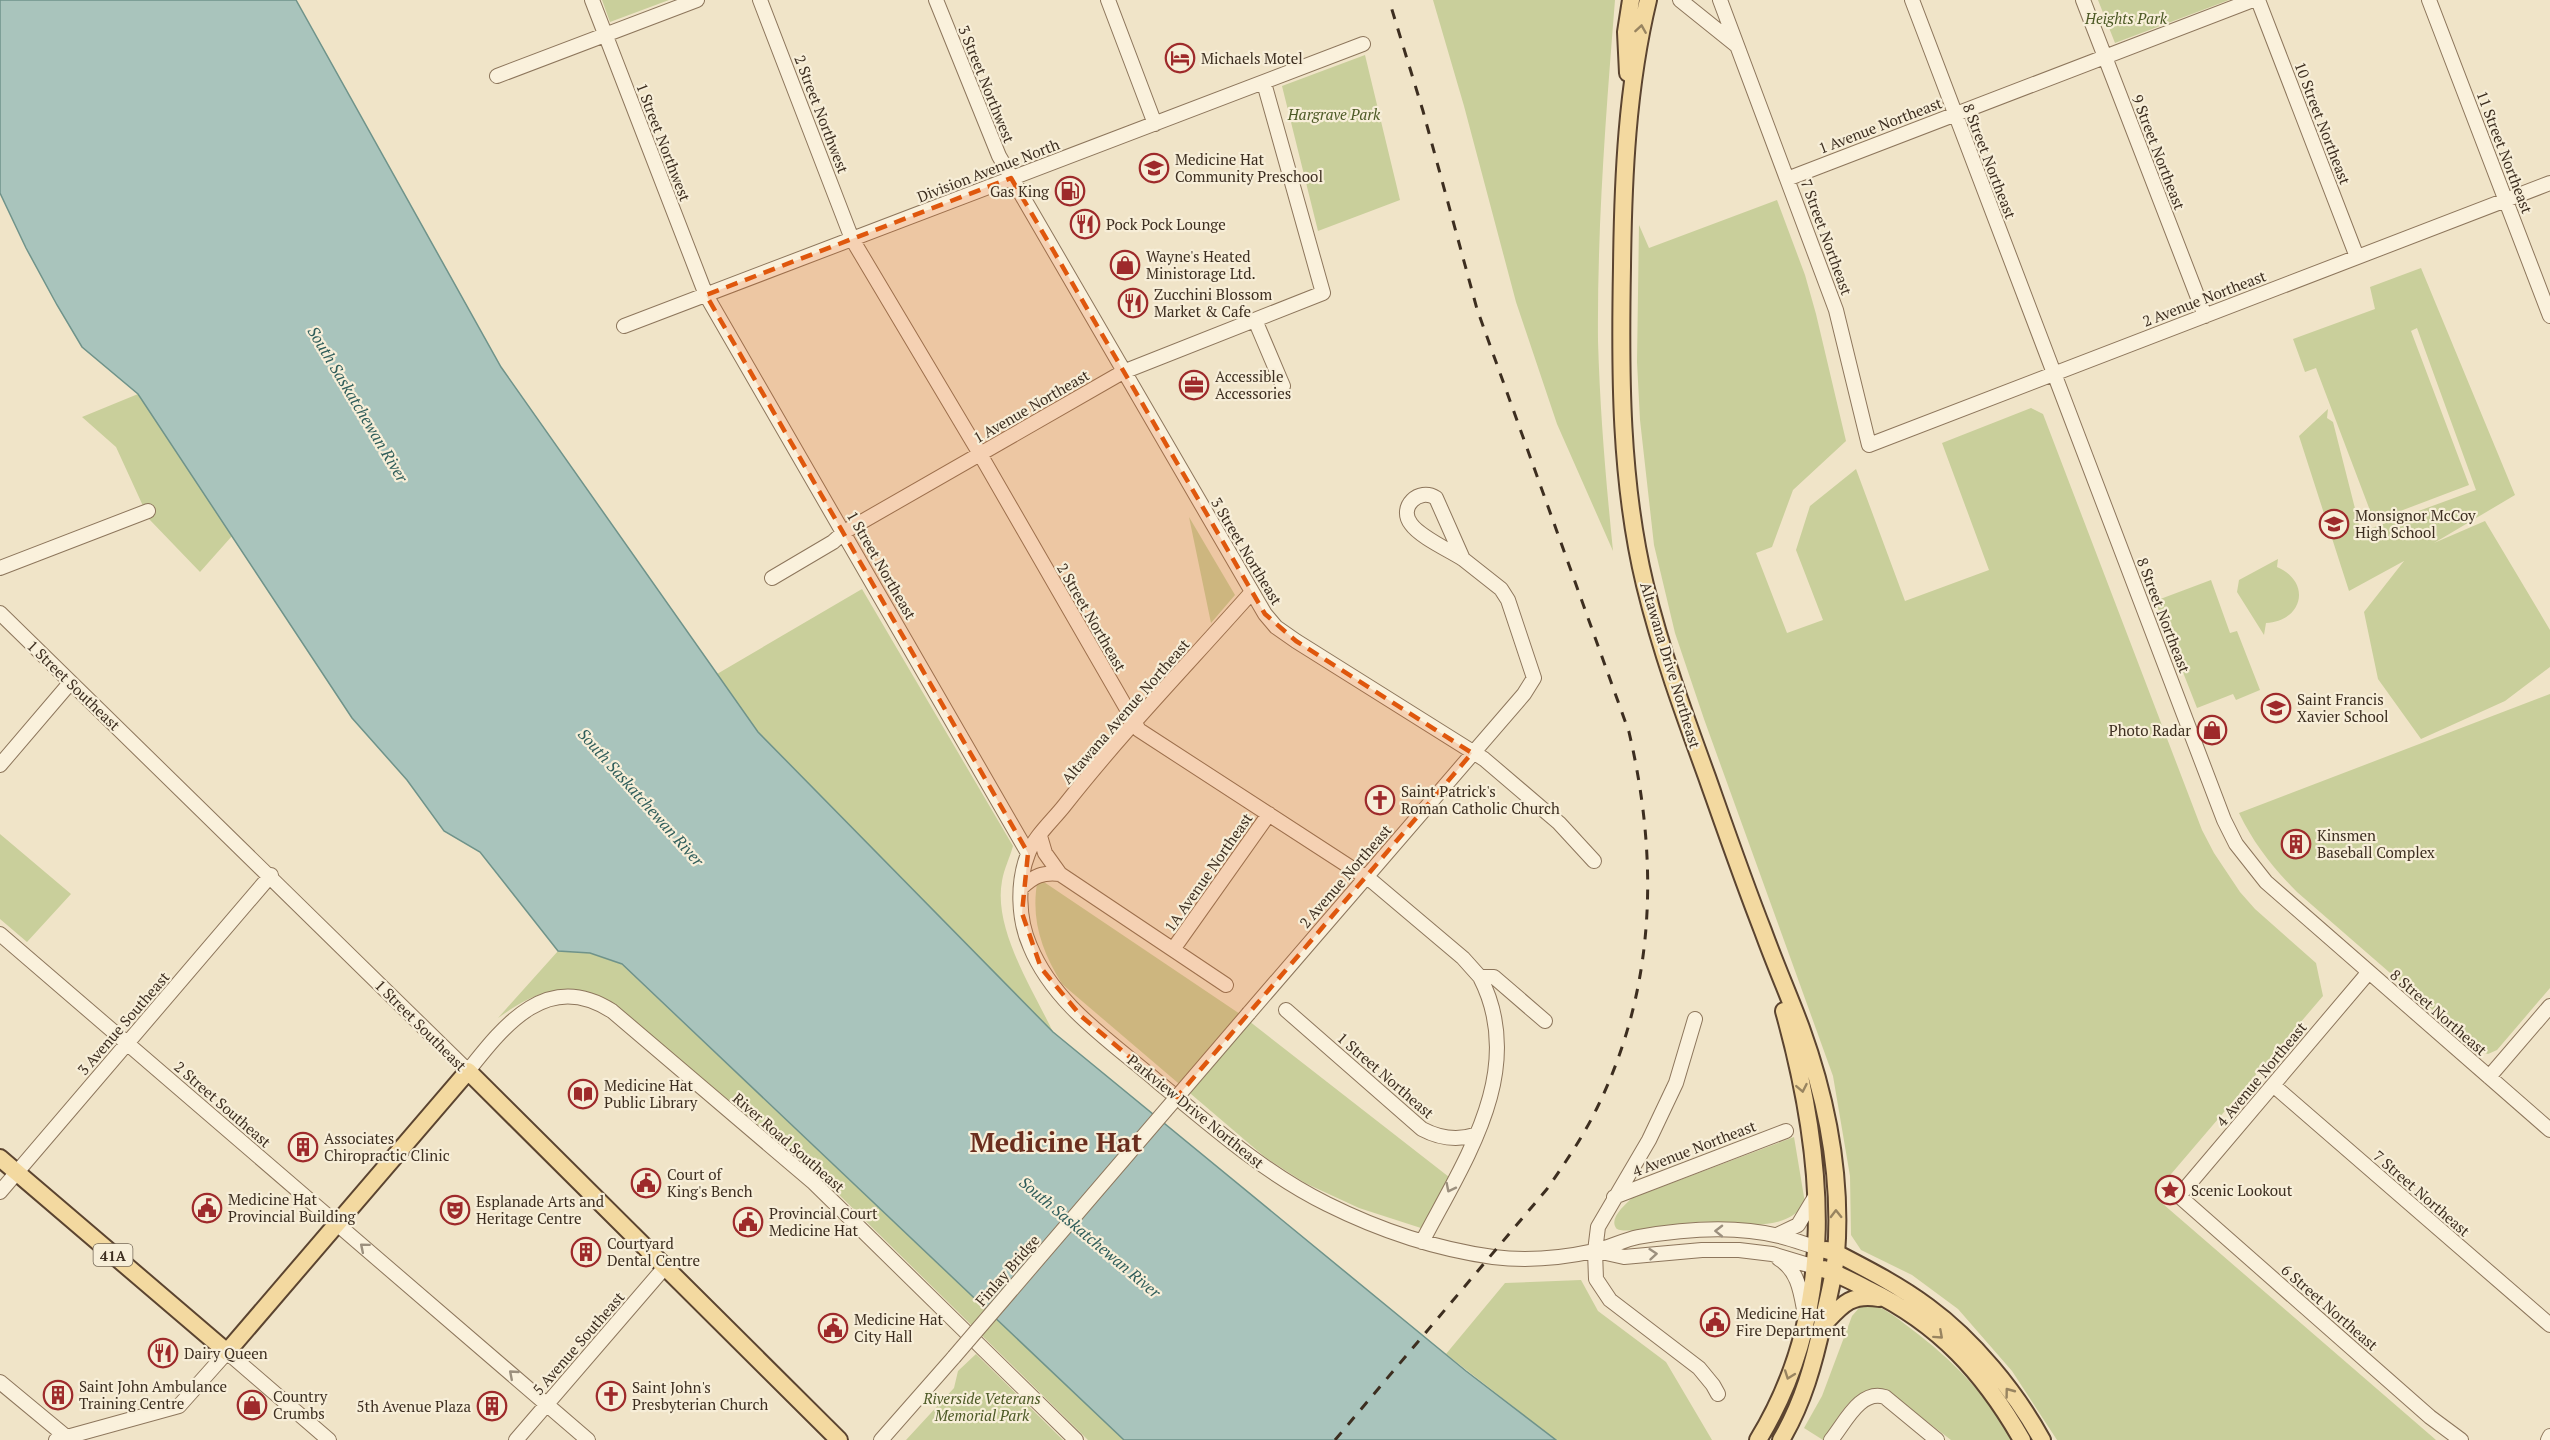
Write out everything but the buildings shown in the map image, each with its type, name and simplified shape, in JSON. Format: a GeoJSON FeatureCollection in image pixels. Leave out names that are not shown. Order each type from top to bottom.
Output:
{"type":"FeatureCollection","features":[{"type":"Feature","properties":{"kind":"main road","name":"Altawana Drive Northeast"},"geometry":{"type":"LineString","coordinates":[[1630,101],[1626,42],[1631,0]]}},
{"type":"Feature","properties":{"kind":"main road","name":"Altawana Drive Northeast"},"geometry":{"type":"LineString","coordinates":[[1647,0],[1630,101],[1623,216],[1621,340],[1625,459],[1637,546],[1656,626],[1687,724],[1763,933],[1802,1028],[1829,1130],[1835,1184],[1836,1253],[1822,1326],[1805,1392],[1781,1440]]}},
{"type":"Feature","properties":{"kind":"main road","name":"Altawana Drive Northeast"},"geometry":{"type":"LineString","coordinates":[[1758,1440],[1785,1385],[1806,1319],[1818,1248],[1817,1194],[1810,1132],[1798,1069],[1763,933]]}},
{"type":"Feature","properties":{"kind":"main road"},"geometry":{"type":"LineString","coordinates":[[227,1352],[468,1071]]}},
{"type":"Feature","properties":{"kind":"main road","name":"1 Street Southeast"},"geometry":{"type":"LineString","coordinates":[[468,1071],[839,1440]]}},
{"type":"Feature","properties":{"kind":"main road","name":"41A"},"geometry":{"type":"LineString","coordinates":[[0,1158],[227,1352]]}},
{"type":"Feature","properties":{"kind":"main road","name":"Parkview Drive Northeast"},"geometry":{"type":"LineString","coordinates":[[1818,1248],[1836,1253],[1896,1286],[1928,1307],[1960,1335],[1999,1379],[2030,1419],[2042,1440]]}},
{"type":"Feature","properties":{"kind":"main road","name":"Parkview Drive Northeast"},"geometry":{"type":"LineString","coordinates":[[1815,1267],[1833,1272],[1892,1301],[1931,1327],[1959,1352],[1986,1385],[2022,1440]]}},
{"type":"Feature","properties":{"kind":"main road"},"geometry":{"type":"LineString","coordinates":[[1822,1326],[1851,1299],[1865,1296],[1892,1301]]}},
{"type":"Feature","properties":{"kind":"street","name":"1 Street Northwest"},"geometry":{"type":"LineString","coordinates":[[592,0],[706,295]]}},
{"type":"Feature","properties":{"kind":"street"},"geometry":{"type":"LineString","coordinates":[[497,76],[697,0]]}},
{"type":"Feature","properties":{"kind":"street","name":"2 Street Northwest"},"geometry":{"type":"LineString","coordinates":[[760,0],[852,239]]}},
{"type":"Feature","properties":{"kind":"street","name":"3 Street Northwest"},"geometry":{"type":"LineString","coordinates":[[936,0],[994,146],[1011,178]]}},
{"type":"Feature","properties":{"kind":"street"},"geometry":{"type":"LineString","coordinates":[[1108,0],[1155,124]]}},
{"type":"Feature","properties":{"kind":"street"},"geometry":{"type":"LineString","coordinates":[[1680,0],[1737,46]]}},
{"type":"Feature","properties":{"kind":"street","name":"7 Street Northeast"},"geometry":{"type":"LineString","coordinates":[[1720,0],[1836,310],[1869,445]]}},
{"type":"Feature","properties":{"kind":"street","name":"8 Street Northeast"},"geometry":{"type":"LineString","coordinates":[[1912,0],[2224,820],[2236,844],[2266,882],[2550,1130]]}},
{"type":"Feature","properties":{"kind":"street","name":"9 Street Northeast"},"geometry":{"type":"LineString","coordinates":[[2083,0],[2205,316]]}},
{"type":"Feature","properties":{"kind":"street","name":"1 Avenue Northeast"},"geometry":{"type":"LineString","coordinates":[[1787,179],[2256,0]]}},
{"type":"Feature","properties":{"kind":"street","name":"10 Street Northeast"},"geometry":{"type":"LineString","coordinates":[[2256,0],[2357,257]]}},
{"type":"Feature","properties":{"kind":"street","name":"11 Street Northeast"},"geometry":{"type":"LineString","coordinates":[[2429,0],[2550,316]]}},
{"type":"Feature","properties":{"kind":"street","name":"Division Avenue North"},"geometry":{"type":"LineString","coordinates":[[624,326],[1363,44]]}},
{"type":"Feature","properties":{"kind":"street","name":"1 Avenue Northeast"},"geometry":{"type":"LineString","coordinates":[[772,578],[833,542],[844,532],[1123,372],[1323,293],[1264,82]]}},
{"type":"Feature","properties":{"kind":"street","name":"3 Street Northeast"},"geometry":{"type":"LineString","coordinates":[[1011,178],[1265,614],[1286,634],[1484,759],[1559,823],[1594,861]]}},
{"type":"Feature","properties":{"kind":"street","name":"2 Avenue Northeast"},"geometry":{"type":"LineString","coordinates":[[1869,445],[2550,183]]}},
{"type":"Feature","properties":{"kind":"street","name":"2 Street Northeast"},"geometry":{"type":"LineString","coordinates":[[852,239],[980,454],[1134,724],[1144,734],[1365,876],[1463,958],[1480,977],[1494,977],[1545,1021]]}},
{"type":"Feature","properties":{"kind":"street","name":"1 Street Northeast"},"geometry":{"type":"LineString","coordinates":[[706,295],[1028,853]]}},
{"type":"Feature","properties":{"kind":"street"},"geometry":{"type":"LineString","coordinates":[[1255,320],[1283,386]]}},
{"type":"Feature","properties":{"kind":"street"},"geometry":{"type":"LineString","coordinates":[[1422,494],[1430,494],[1436,498],[1463,559],[1412,527],[1406,511],[1415,498],[1422,494]]}},
{"type":"Feature","properties":{"kind":"street"},"geometry":{"type":"LineString","coordinates":[[0,568],[148,511]]}},
{"type":"Feature","properties":{"kind":"street","name":"2 Avenue Northeast"},"geometry":{"type":"LineString","coordinates":[[1250,1013],[1365,876],[1524,694],[1534,678],[1508,600],[1501,589],[1463,559]]}},
{"type":"Feature","properties":{"kind":"street","name":"Altawana Avenue Northeast"},"geometry":{"type":"LineString","coordinates":[[1028,853],[1081,784],[1251,593]]}},
{"type":"Feature","properties":{"kind":"street","name":"1 Street Southeast"},"geometry":{"type":"LineString","coordinates":[[0,613],[468,1071]]}},
{"type":"Feature","properties":{"kind":"street"},"geometry":{"type":"LineString","coordinates":[[0,765],[70,683]]}},
{"type":"Feature","properties":{"kind":"street","name":"1A Avenue Northeast"},"geometry":{"type":"LineString","coordinates":[[1174,948],[1269,814]]}},
{"type":"Feature","properties":{"kind":"street"},"geometry":{"type":"LineString","coordinates":[[1040,836],[1045,853],[1060,874],[1174,948],[1226,985]]}},
{"type":"Feature","properties":{"kind":"street","name":"Parkview Drive Northeast"},"geometry":{"type":"LineString","coordinates":[[1028,853],[1021,888],[1022,913],[1029,946],[1052,985],[1088,1023],[1230,1141],[1311,1196],[1353,1216],[1422,1242],[1449,1249],[1506,1258],[1543,1258],[1595,1251],[1643,1236],[1697,1230],[1778,1235],[1818,1248]]}},
{"type":"Feature","properties":{"kind":"street"},"geometry":{"type":"LineString","coordinates":[[1021,888],[1036,876],[1048,873],[1060,874]]}},
{"type":"Feature","properties":{"kind":"street","name":"3 Avenue Southeast"},"geometry":{"type":"LineString","coordinates":[[0,1192],[270,875]]}},
{"type":"Feature","properties":{"kind":"street","name":"2 Street Southeast"},"geometry":{"type":"LineString","coordinates":[[0,934],[588,1440]]}},
{"type":"Feature","properties":{"kind":"street","name":"4 Avenue Northeast"},"geometry":{"type":"LineString","coordinates":[[2179,1196],[2368,973]]}},
{"type":"Feature","properties":{"kind":"street"},"geometry":{"type":"LineString","coordinates":[[1422,1242],[1486,1116],[1497,1048],[1495,1017],[1480,977]]}},
{"type":"Feature","properties":{"kind":"street","name":"River Road Southeast"},"geometry":{"type":"LineString","coordinates":[[468,1071],[495,1038],[519,1015],[537,1003],[565,996],[599,1003],[612,1011],[814,1183],[1076,1440]]}},
{"type":"Feature","properties":{"kind":"street"},"geometry":{"type":"LineString","coordinates":[[2489,1077],[2550,1006]]}},
{"type":"Feature","properties":{"kind":"street","name":"1 Street Northeast"},"geometry":{"type":"LineString","coordinates":[[1286,1011],[1422,1129],[1443,1138],[1465,1138],[1475,1135]]}},
{"type":"Feature","properties":{"kind":"street","name":"Finlay Bridge"},"geometry":{"type":"LineString","coordinates":[[881,1440],[1250,1013]]}},
{"type":"Feature","properties":{"kind":"street","name":"4 Avenue Northeast"},"geometry":{"type":"LineString","coordinates":[[1595,1251],[1598,1227],[1648,1140],[1676,1083],[1695,1019]]}},
{"type":"Feature","properties":{"kind":"street","name":"7 Street Northeast"},"geometry":{"type":"LineString","coordinates":[[2273,1085],[2550,1325]]}},
{"type":"Feature","properties":{"kind":"street","name":"4 Avenue Northeast"},"geometry":{"type":"LineString","coordinates":[[1614,1197],[1786,1131]]}},
{"type":"Feature","properties":{"kind":"street"},"geometry":{"type":"LineString","coordinates":[[1778,1235],[1798,1225],[1817,1194]]}},
{"type":"Feature","properties":{"kind":"street","name":"6 Street Northeast"},"geometry":{"type":"LineString","coordinates":[[2179,1196],[2430,1417],[2461,1440]]}},
{"type":"Feature","properties":{"kind":"street","name":"Parkview Drive Northeast"},"geometry":{"type":"LineString","coordinates":[[1595,1251],[1624,1257],[1739,1250],[1772,1254],[1815,1267]]}},
{"type":"Feature","properties":{"kind":"street"},"geometry":{"type":"LineString","coordinates":[[1595,1251],[1596,1279],[1610,1300],[1699,1368],[1718,1394]]}},
{"type":"Feature","properties":{"kind":"street"},"geometry":{"type":"LineString","coordinates":[[1772,1254],[1785,1263],[1793,1273],[1799,1286],[1806,1319]]}},
{"type":"Feature","properties":{"kind":"street","name":"5 Avenue Southeast"},"geometry":{"type":"LineString","coordinates":[[516,1440],[665,1267]]}},
{"type":"Feature","properties":{"kind":"street"},"geometry":{"type":"LineString","coordinates":[[0,1382],[64,1439],[179,1406],[227,1352],[329,1440]]}},
{"type":"Feature","properties":{"kind":"street"},"geometry":{"type":"LineString","coordinates":[[1831,1440],[1863,1400],[1877,1395],[1886,1398],[1937,1440]]}},
{"type":"Feature","properties":{"kind":"street"},"geometry":{"type":"LineString","coordinates":[[2548,1440],[2550,1436]]}},
{"type":"Feature","properties":{"kind":"highlighted area"},"geometry":{"type":"Polygon","coordinates":[[[1011,178],[1265,614],[1296,641],[1472,753],[1177,1097],[1081,1016],[1041,968],[1022,913],[1028,853],[706,295],[1011,178]]]}},
{"type":"Feature","properties":{"kind":"green space"},"geometry":{"type":"Polygon","coordinates":[[[602,0],[669,0],[610,22],[602,0]]]}},
{"type":"Feature","properties":{"kind":"green space"},"geometry":{"type":"Polygon","coordinates":[[[1433,0],[1615,0],[1603,170],[1598,299],[1600,394],[1613,551],[1557,424],[1516,302],[1464,106],[1433,0]]]}},
{"type":"Feature","properties":{"kind":"green space","name":"Heights Park"},"geometry":{"type":"Polygon","coordinates":[[[2098,0],[2229,0],[2115,43],[2098,0]]]}},
{"type":"Feature","properties":{"kind":"green space","name":"Hargrave Park"},"geometry":{"type":"Polygon","coordinates":[[[1365,55],[1400,200],[1318,231],[1282,86],[1365,55]]]}},
{"type":"Feature","properties":{"kind":"green space"},"geometry":{"type":"Polygon","coordinates":[[[1777,200],[1805,275],[1846,441],[1793,490],[1772,547],[1756,553],[1787,633],[1823,620],[1796,550],[1810,506],[1856,469],[1905,601],[1989,570],[1942,443],[2031,408],[2043,414],[2202,830],[2240,892],[2255,909],[2316,963],[2323,996],[2160,1187],[2163,1204],[2436,1440],[2057,1440],[2012,1371],[1958,1309],[1912,1275],[1861,1250],[1851,1235],[1850,1176],[1833,1076],[1675,633],[1654,545],[1640,420],[1637,362],[1639,225],[1649,248],[1777,200]]]}},
{"type":"Feature","properties":{"kind":"green space"},"geometry":{"type":"Polygon","coordinates":[[[2421,268],[2515,495],[2434,543],[2485,521],[2550,630],[2550,667],[2505,701],[2421,739],[2378,679],[2364,612],[2404,561],[2349,591],[2299,436],[2328,409],[2327,418],[2333,422],[2361,532],[2476,490],[2417,328],[2411,331],[2469,485],[2374,521],[2316,368],[2305,372],[2293,339],[2375,309],[2370,287],[2421,268]]]}},
{"type":"Feature","properties":{"kind":"green space"},"geometry":{"type":"Polygon","coordinates":[[[138,394],[232,536],[200,572],[149,519],[116,447],[82,417],[138,394]]]}},
{"type":"Feature","properties":{"kind":"green space"},"geometry":{"type":"Polygon","coordinates":[[[1189,517],[1235,595],[1211,623],[1189,517]]]}},
{"type":"Feature","properties":{"kind":"green space"},"geometry":{"type":"Polygon","coordinates":[[[2278,559],[2277,567],[2295,582],[2299,591],[2298,600],[2288,616],[2279,621],[2266,623],[2264,635],[2237,592],[2239,580],[2278,559]]]}},
{"type":"Feature","properties":{"kind":"green space"},"geometry":{"type":"Polygon","coordinates":[[[2211,580],[2230,633],[2237,631],[2260,690],[2236,700],[2233,694],[2197,708],[2155,601],[2211,580]]]}},
{"type":"Feature","properties":{"kind":"green space"},"geometry":{"type":"Polygon","coordinates":[[[862,589],[1013,846],[1002,881],[1003,919],[1017,959],[1053,1032],[758,732],[717,674],[862,589]]]}},
{"type":"Feature","properties":{"kind":"green space"},"geometry":{"type":"Polygon","coordinates":[[[2550,694],[2550,988],[2497,1050],[2488,1054],[2481,1052],[2297,892],[2265,855],[2239,813],[2550,694]]]}},
{"type":"Feature","properties":{"kind":"green space"},"geometry":{"type":"Polygon","coordinates":[[[0,834],[71,894],[27,942],[0,919],[0,834]]]}},
{"type":"Feature","properties":{"kind":"green space"},"geometry":{"type":"Polygon","coordinates":[[[1038,878],[1240,1014],[1449,1177],[1424,1229],[1359,1208],[1305,1183],[1266,1158],[1062,984],[1048,959],[1039,933],[1035,907],[1038,878]]]}},
{"type":"Feature","properties":{"kind":"green space"},"geometry":{"type":"Polygon","coordinates":[[[558,951],[590,953],[621,964],[1124,1440],[1088,1440],[819,1175],[616,1007],[584,993],[570,990],[556,991],[528,1000],[498,1018],[558,951]]]}},
{"type":"Feature","properties":{"kind":"green space"},"geometry":{"type":"Polygon","coordinates":[[[1794,1137],[1805,1203],[1783,1220],[1756,1224],[1697,1222],[1629,1231],[1616,1228],[1614,1224],[1616,1216],[1632,1198],[1794,1137]]]}},
{"type":"Feature","properties":{"kind":"green space"},"geometry":{"type":"Polygon","coordinates":[[[1581,1280],[1598,1311],[1666,1362],[1712,1440],[1556,1440],[1446,1354],[1505,1283],[1581,1280]]]}},
{"type":"Feature","properties":{"kind":"green space"},"geometry":{"type":"Polygon","coordinates":[[[1866,1303],[1890,1313],[1926,1340],[1968,1379],[2014,1440],[1951,1440],[1886,1390],[1875,1389],[1865,1391],[1848,1403],[1823,1440],[1804,1428],[1822,1396],[1852,1316],[1866,1303]]]}},
{"type":"Feature","properties":{"kind":"green space","name":"Riverside Veterans Memorial Park"},"geometry":{"type":"Polygon","coordinates":[[[976,1354],[1063,1440],[906,1440],[954,1388],[958,1371],[976,1354]]]}},
{"type":"Feature","properties":{"kind":"water","name":"South Saskatchewan River"},"geometry":{"type":"Polygon","coordinates":[[[0,0],[296,0],[501,367],[758,732],[1053,1032],[1466,1371],[1556,1440],[1124,1440],[622,964],[590,953],[558,951],[480,852],[444,831],[407,780],[352,718],[138,394],[82,347],[57,305],[0,193],[0,0]]]}},
{"type":"Feature","properties":{"kind":"railway"},"geometry":{"type":"LineString","coordinates":[[1335,1440],[1547,1189],[1580,1140],[1617,1063],[1631,1017],[1641,970],[1648,876],[1639,780],[1629,732],[1477,309],[1423,111],[1389,0]]}},
{"type":"Feature","properties":{"kind":"place","name":"Michaels Motel"},"geometry":{"type":"Point","coordinates":[1180,58]}},
{"type":"Feature","properties":{"kind":"place","name":"Medicine Hat Community Preschool"},"geometry":{"type":"Point","coordinates":[1154,168]}},
{"type":"Feature","properties":{"kind":"place","name":"Gas King"},"geometry":{"type":"Point","coordinates":[1070,191]}},
{"type":"Feature","properties":{"kind":"place","name":"Pock Pock Lounge"},"geometry":{"type":"Point","coordinates":[1085,224]}},
{"type":"Feature","properties":{"kind":"place","name":"Wayne's Heated Ministorage Ltd."},"geometry":{"type":"Point","coordinates":[1125,265]}},
{"type":"Feature","properties":{"kind":"place","name":"Zucchini Blossom Market & Cafe"},"geometry":{"type":"Point","coordinates":[1133,303]}},
{"type":"Feature","properties":{"kind":"place","name":"Accessible Accessories"},"geometry":{"type":"Point","coordinates":[1194,385]}},
{"type":"Feature","properties":{"kind":"place","name":"Monsignor McCoy High School"},"geometry":{"type":"Point","coordinates":[2334,524]}},
{"type":"Feature","properties":{"kind":"place","name":"Saint Francis Xavier School"},"geometry":{"type":"Point","coordinates":[2276,708]}},
{"type":"Feature","properties":{"kind":"place","name":"Photo Radar"},"geometry":{"type":"Point","coordinates":[2212,730]}},
{"type":"Feature","properties":{"kind":"place","name":"Saint Patrick's Roman Catholic Church"},"geometry":{"type":"Point","coordinates":[1380,800]}},
{"type":"Feature","properties":{"kind":"place","name":"Kinsmen Baseball Complex"},"geometry":{"type":"Point","coordinates":[2296,844]}},
{"type":"Feature","properties":{"kind":"place","name":"Medicine Hat Public Library"},"geometry":{"type":"Point","coordinates":[583,1094]}},
{"type":"Feature","properties":{"kind":"place","name":"Associates Chiropractic Clinic"},"geometry":{"type":"Point","coordinates":[303,1147]}},
{"type":"Feature","properties":{"kind":"place","name":"Court of King's Bench"},"geometry":{"type":"Point","coordinates":[646,1183]}},
{"type":"Feature","properties":{"kind":"place","name":"Scenic Lookout"},"geometry":{"type":"Point","coordinates":[2170,1190]}},
{"type":"Feature","properties":{"kind":"place","name":"Medicine Hat Provincial Building"},"geometry":{"type":"Point","coordinates":[207,1208]}},
{"type":"Feature","properties":{"kind":"place","name":"Esplanade Arts and Heritage Centre"},"geometry":{"type":"Point","coordinates":[455,1210]}},
{"type":"Feature","properties":{"kind":"place","name":"Provincial Court Medicine Hat"},"geometry":{"type":"Point","coordinates":[748,1222]}},
{"type":"Feature","properties":{"kind":"place","name":"Courtyard Dental Centre"},"geometry":{"type":"Point","coordinates":[586,1252]}},
{"type":"Feature","properties":{"kind":"place","name":"Medicine Hat Fire Department"},"geometry":{"type":"Point","coordinates":[1715,1322]}},
{"type":"Feature","properties":{"kind":"place","name":"Medicine Hat City Hall"},"geometry":{"type":"Point","coordinates":[833,1328]}},
{"type":"Feature","properties":{"kind":"place","name":"Dairy Queen"},"geometry":{"type":"Point","coordinates":[163,1353]}},
{"type":"Feature","properties":{"kind":"place","name":"Saint John Ambulance Training Centre"},"geometry":{"type":"Point","coordinates":[58,1395]}},
{"type":"Feature","properties":{"kind":"place","name":"Saint John's Presbyterian Church"},"geometry":{"type":"Point","coordinates":[611,1396]}},
{"type":"Feature","properties":{"kind":"place","name":"Country Crumbs"},"geometry":{"type":"Point","coordinates":[252,1405]}},
{"type":"Feature","properties":{"kind":"place","name":"5th Avenue Plaza"},"geometry":{"type":"Point","coordinates":[492,1406]}},
{"type":"Feature","properties":{"kind":"district","name":"Medicine Hat"},"geometry":{"type":"Point","coordinates":[1056,1142]}}]}
